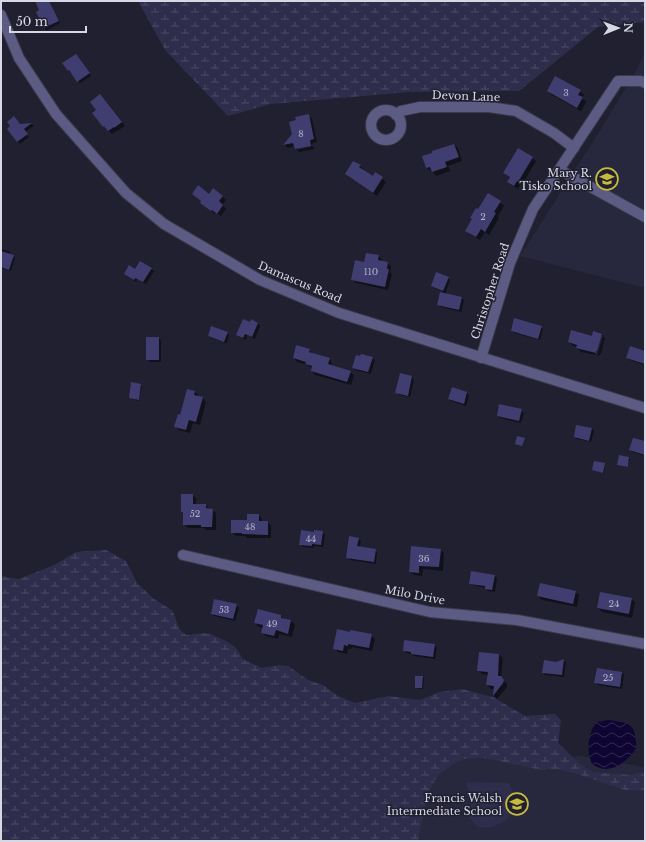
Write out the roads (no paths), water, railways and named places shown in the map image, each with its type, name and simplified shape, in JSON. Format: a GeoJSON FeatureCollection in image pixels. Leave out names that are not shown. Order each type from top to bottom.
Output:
{"type":"FeatureCollection","features":[{"type":"Feature","properties":{"kind":"street","name":"Damascus Road"},"geometry":{"type":"LineString","coordinates":[[1,15],[19,58],[56,114],[126,193],[164,224],[260,280],[340,313],[645,408]]}},
{"type":"Feature","properties":{"kind":"street","name":"Christopher Road"},"geometry":{"type":"LineString","coordinates":[[481,358],[510,263],[533,209],[618,81],[641,81],[645,83]]}},
{"type":"Feature","properties":{"kind":"street","name":"Devon Lane"},"geometry":{"type":"LineString","coordinates":[[396,115],[401,111],[420,107],[489,107],[516,112],[554,133],[574,148]]}},
{"type":"Feature","properties":{"kind":"street"},"geometry":{"type":"LineString","coordinates":[[560,170],[645,217]]}},
{"type":"Feature","properties":{"kind":"street","name":"Milo Drive"},"geometry":{"type":"LineString","coordinates":[[183,555],[430,612],[517,620],[645,644]]}},
{"type":"Feature","properties":{"kind":"water"},"geometry":{"type":"Polygon","coordinates":[[[608,720],[618,721],[629,725],[634,731],[636,746],[633,753],[626,760],[614,768],[606,769],[592,764],[589,745],[591,731],[594,725],[598,722],[608,720]]]}},
{"type":"Feature","properties":{"kind":"place","name":"Mary R. Tisko School"},"geometry":{"type":"Point","coordinates":[607,179]}},
{"type":"Feature","properties":{"kind":"place","name":"Francis Walsh Intermediate School"},"geometry":{"type":"Point","coordinates":[517,804]}}]}
